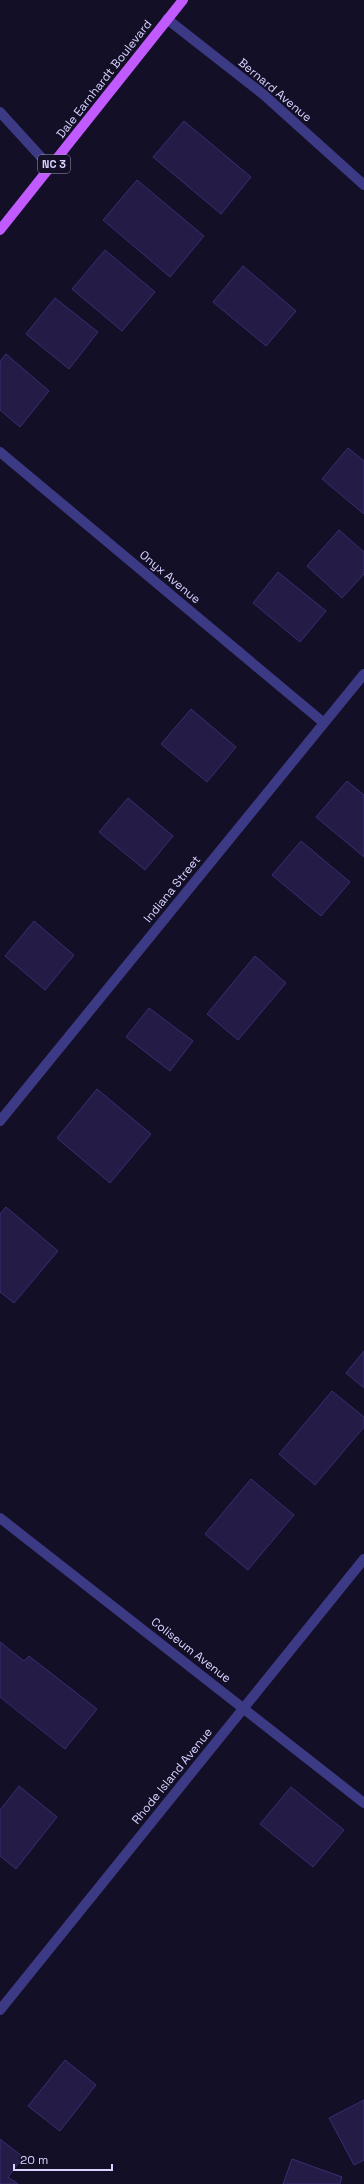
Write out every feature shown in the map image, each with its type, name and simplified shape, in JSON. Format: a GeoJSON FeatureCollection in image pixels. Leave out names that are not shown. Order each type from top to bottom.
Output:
{"type":"FeatureCollection","features":[{"type":"Feature","properties":{"kind":"main road","name":"Dale Earnhardt Boulevard"},"geometry":{"type":"LineString","coordinates":[[0,230],[51,168],[182,0]]}},
{"type":"Feature","properties":{"kind":"street","name":"Bernard Avenue"},"geometry":{"type":"LineString","coordinates":[[167,19],[264,95],[364,185]]}},
{"type":"Feature","properties":{"kind":"street"},"geometry":{"type":"LineString","coordinates":[[0,112],[51,168]]}},
{"type":"Feature","properties":{"kind":"street","name":"Onyx Avenue"},"geometry":{"type":"LineString","coordinates":[[0,452],[324,723]]}},
{"type":"Feature","properties":{"kind":"street","name":"Indiana Street"},"geometry":{"type":"LineString","coordinates":[[0,1120],[364,674]]}},
{"type":"Feature","properties":{"kind":"street","name":"Coliseum Avenue"},"geometry":{"type":"LineString","coordinates":[[0,1518],[364,1803]]}},
{"type":"Feature","properties":{"kind":"street","name":"Rhode Island Avenue"},"geometry":{"type":"LineString","coordinates":[[0,2010],[364,1559]]}},
{"type":"Feature","properties":{"kind":"building"},"geometry":{"type":"Polygon","coordinates":[[[184,121],[251,177],[221,214],[153,157],[184,121]]]}},
{"type":"Feature","properties":{"kind":"building"},"geometry":{"type":"Polygon","coordinates":[[[137,180],[204,236],[170,277],[103,220],[137,180]]]}},
{"type":"Feature","properties":{"kind":"building"},"geometry":{"type":"Polygon","coordinates":[[[105,250],[155,292],[122,331],[72,289],[105,250]]]}},
{"type":"Feature","properties":{"kind":"building"},"geometry":{"type":"Polygon","coordinates":[[[243,266],[296,311],[266,346],[213,302],[243,266]]]}},
{"type":"Feature","properties":{"kind":"building"},"geometry":{"type":"Polygon","coordinates":[[[55,298],[98,332],[69,369],[26,334],[55,298]]]}},
{"type":"Feature","properties":{"kind":"building"},"geometry":{"type":"Polygon","coordinates":[[[6,354],[49,391],[20,427],[0,410],[0,361],[6,354]]]}},
{"type":"Feature","properties":{"kind":"building"},"geometry":{"type":"Polygon","coordinates":[[[348,448],[364,461],[364,514],[322,479],[348,448]]]}},
{"type":"Feature","properties":{"kind":"building"},"geometry":{"type":"Polygon","coordinates":[[[339,530],[364,552],[364,574],[342,598],[307,566],[339,530]]]}},
{"type":"Feature","properties":{"kind":"building"},"geometry":{"type":"Polygon","coordinates":[[[278,572],[326,611],[300,642],[253,603],[278,572]]]}},
{"type":"Feature","properties":{"kind":"building"},"geometry":{"type":"Polygon","coordinates":[[[191,709],[236,747],[207,782],[161,744],[191,709]]]}},
{"type":"Feature","properties":{"kind":"building"},"geometry":{"type":"Polygon","coordinates":[[[347,781],[364,795],[364,857],[316,817],[347,781]]]}},
{"type":"Feature","properties":{"kind":"building"},"geometry":{"type":"Polygon","coordinates":[[[128,798],[173,836],[145,870],[99,832],[128,798]]]}},
{"type":"Feature","properties":{"kind":"building"},"geometry":{"type":"Polygon","coordinates":[[[301,841],[350,882],[321,916],[272,875],[301,841]]]}},
{"type":"Feature","properties":{"kind":"building"},"geometry":{"type":"Polygon","coordinates":[[[34,921],[74,955],[45,990],[5,956],[34,921]]]}},
{"type":"Feature","properties":{"kind":"building"},"geometry":{"type":"Polygon","coordinates":[[[255,956],[286,983],[238,1040],[207,1014],[255,956]]]}},
{"type":"Feature","properties":{"kind":"building"},"geometry":{"type":"Polygon","coordinates":[[[149,1008],[193,1041],[170,1071],[126,1037],[149,1008]]]}},
{"type":"Feature","properties":{"kind":"building"},"geometry":{"type":"Polygon","coordinates":[[[97,1089],[151,1134],[110,1183],[57,1138],[97,1089]]]}},
{"type":"Feature","properties":{"kind":"building"},"geometry":{"type":"Polygon","coordinates":[[[6,1207],[58,1251],[14,1303],[0,1292],[0,1214],[6,1207]]]}},
{"type":"Feature","properties":{"kind":"building"},"geometry":{"type":"Polygon","coordinates":[[[364,1351],[364,1388],[346,1373],[364,1351]]]}},
{"type":"Feature","properties":{"kind":"building"},"geometry":{"type":"Polygon","coordinates":[[[332,1391],[364,1417],[364,1427],[315,1485],[279,1454],[332,1391]]]}},
{"type":"Feature","properties":{"kind":"building"},"geometry":{"type":"Polygon","coordinates":[[[251,1479],[294,1515],[248,1570],[205,1534],[251,1479]]]}},
{"type":"Feature","properties":{"kind":"building"},"geometry":{"type":"Polygon","coordinates":[[[0,1642],[24,1661],[29,1656],[97,1709],[65,1749],[0,1697],[0,1642]]]}},
{"type":"Feature","properties":{"kind":"building"},"geometry":{"type":"Polygon","coordinates":[[[19,1786],[57,1817],[16,1869],[0,1856],[0,1810],[19,1786]]]}},
{"type":"Feature","properties":{"kind":"building"},"geometry":{"type":"Polygon","coordinates":[[[291,1787],[344,1830],[313,1867],[260,1824],[291,1787]]]}},
{"type":"Feature","properties":{"kind":"building"},"geometry":{"type":"Polygon","coordinates":[[[65,2060],[96,2085],[60,2131],[28,2106],[65,2060]]]}},
{"type":"Feature","properties":{"kind":"building"},"geometry":{"type":"Polygon","coordinates":[[[364,2100],[364,2160],[354,2165],[329,2118],[364,2100]]]}},
{"type":"Feature","properties":{"kind":"building"},"geometry":{"type":"Polygon","coordinates":[[[0,2139],[23,2157],[8,2177],[18,2184],[0,2184],[0,2139]]]}},
{"type":"Feature","properties":{"kind":"building"},"geometry":{"type":"Polygon","coordinates":[[[292,2159],[342,2177],[340,2184],[283,2184],[292,2159]]]}}]}
